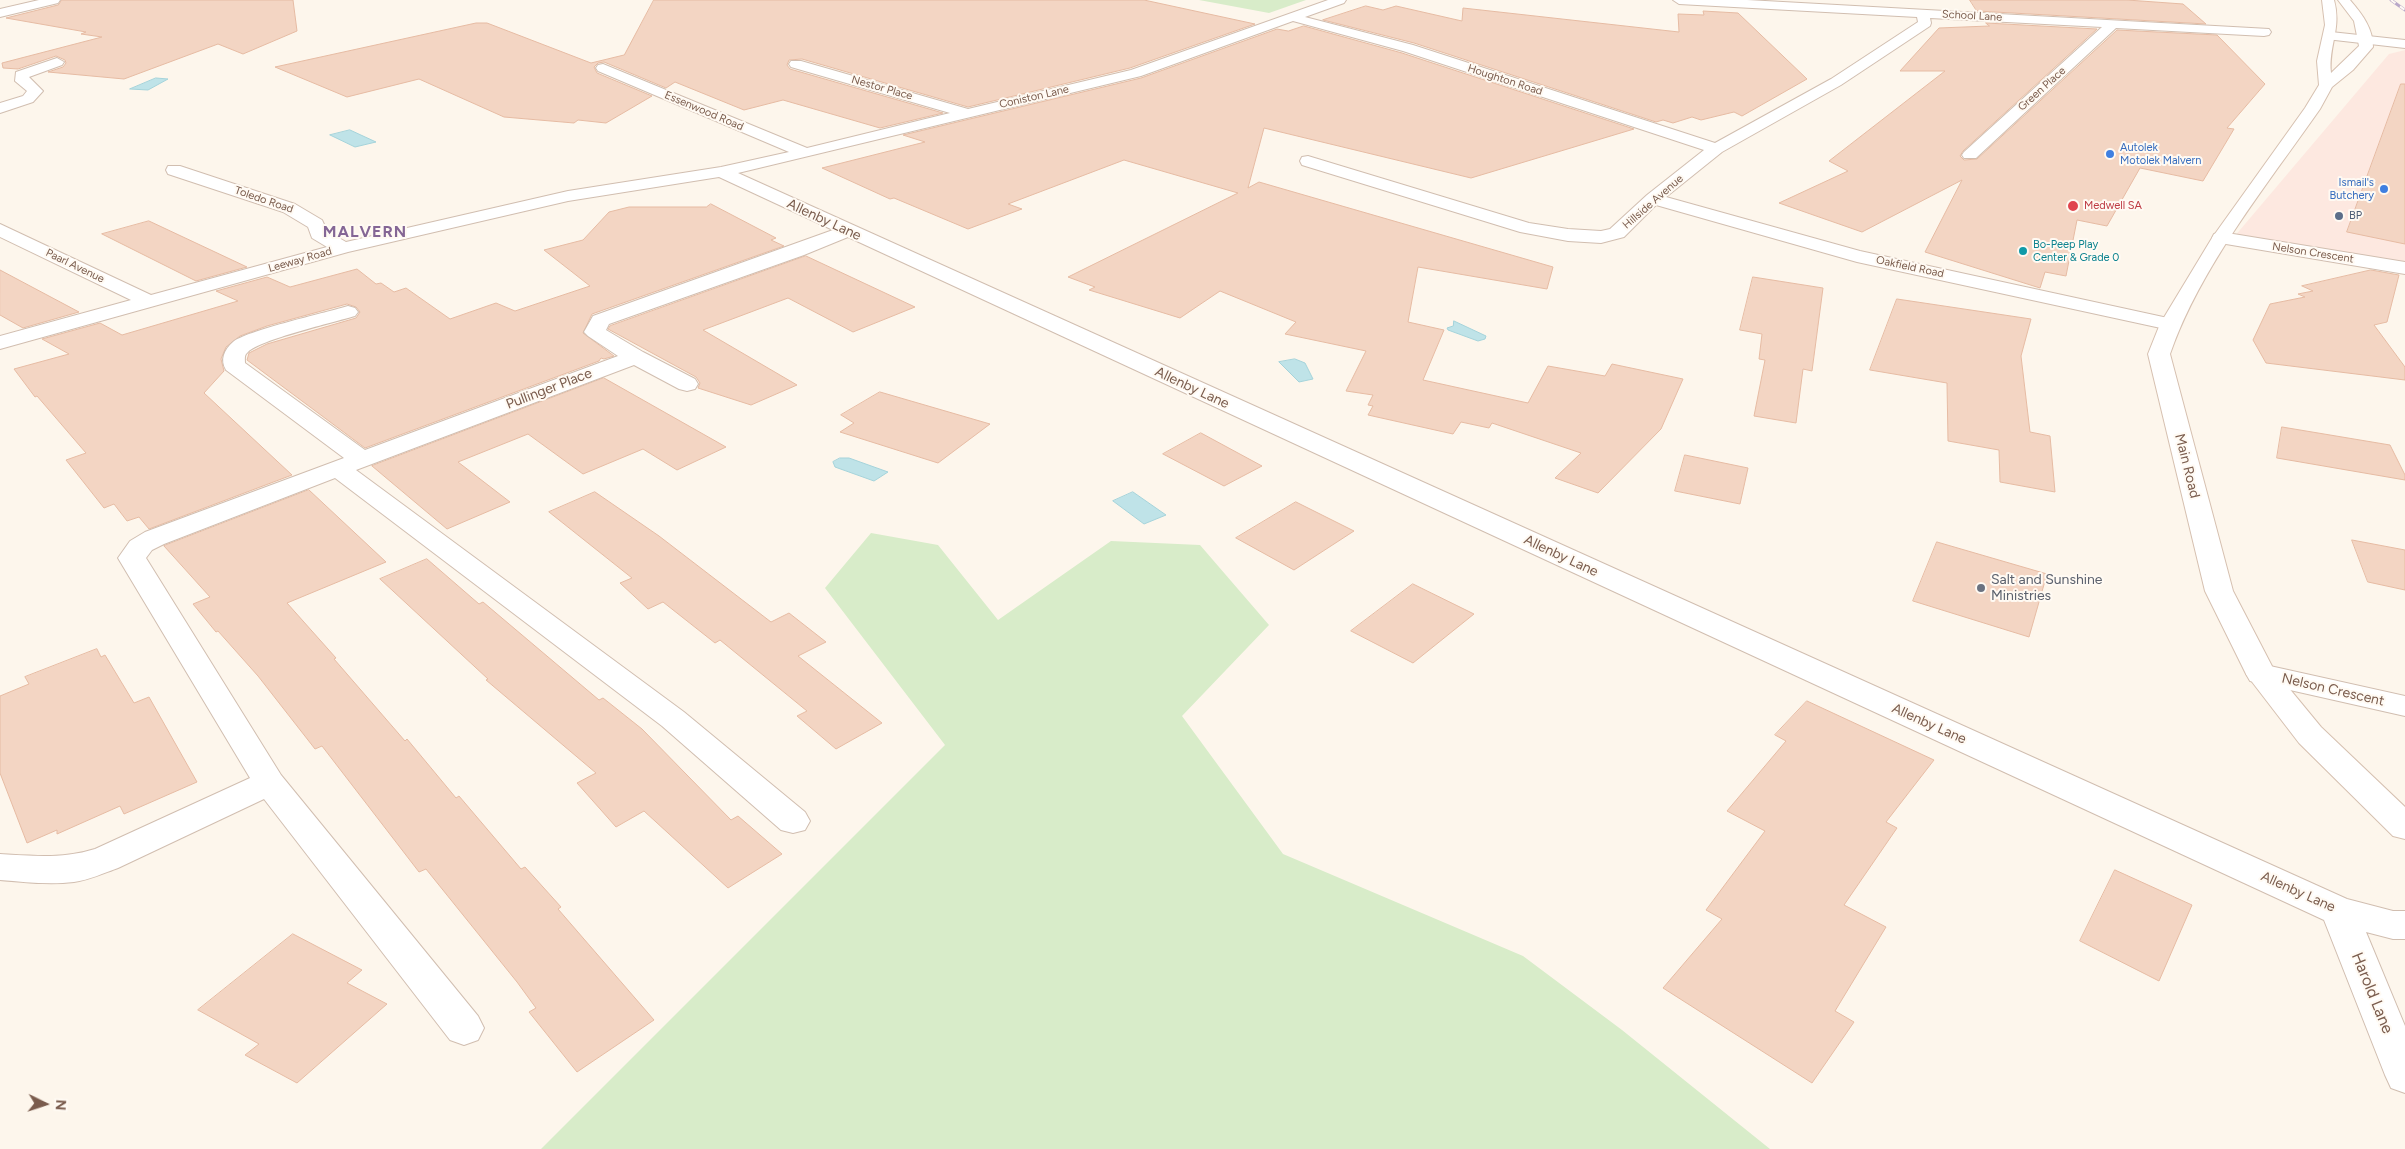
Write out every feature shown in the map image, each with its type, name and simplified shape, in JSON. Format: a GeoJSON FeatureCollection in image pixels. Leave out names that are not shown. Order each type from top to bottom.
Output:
{"type":"FeatureCollection","features":[{"type":"Feature","properties":{"kind":"street"},"geometry":{"type":"LineString","coordinates":[[0,13],[54,0]]}},
{"type":"Feature","properties":{"kind":"street","name":"Coniston Lane"},"geometry":{"type":"LineString","coordinates":[[721,172],[1136,73],[1340,0]]}},
{"type":"Feature","properties":{"kind":"street","name":"School Lane"},"geometry":{"type":"LineString","coordinates":[[1679,0],[2264,32]]}},
{"type":"Feature","properties":{"kind":"street"},"geometry":{"type":"LineString","coordinates":[[2326,85],[2324,63],[2332,32],[2333,17],[2328,0]]}},
{"type":"Feature","properties":{"kind":"street"},"geometry":{"type":"LineString","coordinates":[[2344,0],[2360,20],[2365,36]]}},
{"type":"Feature","properties":{"kind":"street","name":"Hillside Avenue"},"geometry":{"type":"LineString","coordinates":[[1308,161],[1526,228],[1568,236],[1602,237],[1617,233],[1653,199],[1716,149],[1836,82],[1925,23],[1922,13]]}},
{"type":"Feature","properties":{"kind":"street","name":"Houghton Road"},"geometry":{"type":"LineString","coordinates":[[1292,17],[1408,48],[1716,149]]}},
{"type":"Feature","properties":{"kind":"street","name":"Green Place"},"geometry":{"type":"LineString","coordinates":[[1970,155],[2114,23]]}},
{"type":"Feature","properties":{"kind":"street"},"geometry":{"type":"LineString","coordinates":[[2332,32],[2405,44]]}},
{"type":"Feature","properties":{"kind":"street"},"geometry":{"type":"LineString","coordinates":[[2365,36],[2405,36]]}},
{"type":"Feature","properties":{"kind":"street","name":"Main Road"},"geometry":{"type":"LineString","coordinates":[[2365,36],[2366,47],[2348,67],[2326,85],[2312,109],[2221,238],[2170,324],[2159,354],[2219,591],[2261,674],[2310,736],[2374,800],[2405,827]]}},
{"type":"Feature","properties":{"kind":"street"},"geometry":{"type":"LineString","coordinates":[[0,108],[28,98],[36,91],[22,81],[21,75],[57,62]]}},
{"type":"Feature","properties":{"kind":"street","name":"Nestor Place"},"geometry":{"type":"LineString","coordinates":[[796,64],[967,113]]}},
{"type":"Feature","properties":{"kind":"street","name":"Essenwood Road"},"geometry":{"type":"LineString","coordinates":[[602,68],[805,153]]}},
{"type":"Feature","properties":{"kind":"street","name":"Toledo Road"},"geometry":{"type":"LineString","coordinates":[[174,170],[289,208],[316,224],[319,234],[344,248]]}},
{"type":"Feature","properties":{"kind":"street","name":"Allenby Lane"},"geometry":{"type":"LineString","coordinates":[[721,172],[2339,911],[2393,925],[2405,925]]}},
{"type":"Feature","properties":{"kind":"street","name":"Leeway Road"},"geometry":{"type":"LineString","coordinates":[[0,343],[344,248],[568,196],[721,172]]}},
{"type":"Feature","properties":{"kind":"street","name":"Oakfield Road"},"geometry":{"type":"LineString","coordinates":[[1653,199],[1856,256],[2170,324]]}},
{"type":"Feature","properties":{"kind":"street","name":"Paarl Avenue"},"geometry":{"type":"LineString","coordinates":[[0,230],[150,302]]}},
{"type":"Feature","properties":{"kind":"street"},"geometry":{"type":"LineString","coordinates":[[687,384],[635,357],[595,332],[600,320],[797,251],[847,230]]}},
{"type":"Feature","properties":{"kind":"street","name":"Nelson Crescent"},"geometry":{"type":"LineString","coordinates":[[2221,238],[2405,268]]}},
{"type":"Feature","properties":{"kind":"street"},"geometry":{"type":"LineString","coordinates":[[348,312],[259,338],[242,346],[234,355],[234,365],[350,464],[674,720],[793,821]]}},
{"type":"Feature","properties":{"kind":"street","name":"Pullinger Place"},"geometry":{"type":"LineString","coordinates":[[269,783],[132,558],[137,549],[145,542],[159,536],[635,357]]}},
{"type":"Feature","properties":{"kind":"street","name":"Nelson Crescent"},"geometry":{"type":"LineString","coordinates":[[2261,674],[2405,706]]}},
{"type":"Feature","properties":{"kind":"street"},"geometry":{"type":"LineString","coordinates":[[0,866],[53,870],[76,868],[106,859],[269,783],[464,1028]]}},
{"type":"Feature","properties":{"kind":"street","name":"Harold Lane"},"geometry":{"type":"LineString","coordinates":[[2339,911],[2405,1075]]}},
{"type":"Feature","properties":{"kind":"shaded area"},"geometry":{"type":"Polygon","coordinates":[[[2405,50],[2405,267],[2234,237],[2389,54],[2405,50]]]}},
{"type":"Feature","properties":{"kind":"green space"},"geometry":{"type":"Polygon","coordinates":[[[1199,0],[1306,0],[1269,13],[1199,0]]]}},
{"type":"Feature","properties":{"kind":"green space"},"geometry":{"type":"Polygon","coordinates":[[[871,533],[938,545],[998,620],[1111,541],[1200,545],[1269,625],[1182,716],[1283,854],[1523,956],[1622,1030],[1770,1149],[541,1149],[945,745],[825,588],[871,533]]]}},
{"type":"Feature","properties":{"kind":"water"},"geometry":{"type":"Polygon","coordinates":[[[156,78],[168,79],[148,90],[130,89],[156,78]]]}},
{"type":"Feature","properties":{"kind":"water"},"geometry":{"type":"Polygon","coordinates":[[[350,130],[376,142],[355,147],[330,135],[350,130]]]}},
{"type":"Feature","properties":{"kind":"water"},"geometry":{"type":"Polygon","coordinates":[[[1454,321],[1486,336],[1485,339],[1478,341],[1448,330],[1447,328],[1453,326],[1454,321]]]}},
{"type":"Feature","properties":{"kind":"water"},"geometry":{"type":"Polygon","coordinates":[[[1295,359],[1305,363],[1313,379],[1299,382],[1279,362],[1295,359]]]}},
{"type":"Feature","properties":{"kind":"water"},"geometry":{"type":"Polygon","coordinates":[[[840,458],[849,458],[888,472],[874,481],[835,467],[833,462],[840,458]]]}},
{"type":"Feature","properties":{"kind":"water"},"geometry":{"type":"Polygon","coordinates":[[[1133,492],[1166,515],[1144,524],[1113,501],[1133,492]]]}},
{"type":"Feature","properties":{"kind":"building"},"geometry":{"type":"Polygon","coordinates":[[[62,0],[293,0],[297,31],[243,54],[218,44],[124,79],[48,72],[63,67],[66,63],[65,60],[56,56],[18,69],[3,68],[2,63],[102,37],[81,34],[86,32],[6,18],[58,5],[62,0]]]}},
{"type":"Feature","properties":{"kind":"building"},"geometry":{"type":"Polygon","coordinates":[[[654,0],[1144,0],[1255,24],[1130,68],[968,107],[802,59],[789,60],[787,65],[790,69],[943,113],[880,128],[783,100],[744,110],[675,82],[666,88],[604,62],[598,63],[594,67],[597,73],[652,96],[606,123],[578,120],[574,123],[504,117],[419,79],[347,97],[275,67],[476,23],[487,23],[591,63],[624,55],[654,0]]]}},
{"type":"Feature","properties":{"kind":"building"},"geometry":{"type":"Polygon","coordinates":[[[1970,0],[2127,0],[2183,4],[2206,24],[1977,11],[1970,0]]]}},
{"type":"Feature","properties":{"kind":"building"},"geometry":{"type":"Polygon","coordinates":[[[1366,6],[1383,10],[1396,6],[1462,21],[1463,8],[1679,32],[1678,14],[1704,15],[1703,11],[1738,13],[1807,79],[1742,116],[1734,112],[1701,120],[1692,117],[1673,123],[1663,120],[1656,122],[1414,43],[1323,20],[1366,6]]]}},
{"type":"Feature","properties":{"kind":"building"},"geometry":{"type":"Polygon","coordinates":[[[1986,23],[2097,29],[1963,151],[1960,156],[1964,160],[1977,159],[2117,30],[2217,35],[2265,84],[2227,128],[2234,129],[2203,181],[2140,168],[2107,226],[2077,220],[2066,276],[2045,272],[2040,288],[1925,252],[1962,180],[1862,232],[1779,203],[1848,171],[1829,161],[1945,71],[1900,71],[1939,28],[1989,26],[1986,23]]]}},
{"type":"Feature","properties":{"kind":"building"},"geometry":{"type":"Polygon","coordinates":[[[1304,26],[1402,53],[1634,129],[1471,178],[1264,128],[1248,188],[1259,182],[1553,267],[1547,289],[1418,267],[1408,322],[1444,330],[1423,380],[1528,403],[1548,366],[1605,376],[1612,364],[1683,379],[1661,429],[1598,493],[1555,478],[1581,453],[1492,423],[1489,428],[1461,422],[1453,434],[1368,415],[1373,406],[1368,405],[1373,395],[1346,391],[1366,351],[1285,334],[1296,322],[1220,291],[1180,318],[1089,290],[1095,287],[1068,277],[1238,193],[1124,160],[1008,204],[1022,209],[968,229],[894,198],[890,199],[822,168],[925,142],[903,135],[1141,78],[1277,29],[1288,31],[1304,26]]]}},
{"type":"Feature","properties":{"kind":"building"},"geometry":{"type":"Polygon","coordinates":[[[2401,84],[2405,84],[2405,244],[2347,232],[2401,84]]]}},
{"type":"Feature","properties":{"kind":"building"},"geometry":{"type":"Polygon","coordinates":[[[711,204],[776,238],[771,240],[784,246],[592,314],[583,333],[614,356],[601,358],[599,361],[365,448],[247,360],[249,353],[267,344],[356,318],[360,312],[356,307],[347,304],[267,326],[240,336],[226,347],[221,359],[224,371],[204,393],[292,475],[149,529],[139,517],[127,521],[114,504],[104,508],[66,460],[86,453],[37,396],[35,397],[14,369],[69,354],[42,339],[100,323],[122,335],[238,301],[216,291],[267,277],[290,287],[357,269],[376,284],[381,283],[394,292],[406,288],[450,319],[496,303],[515,311],[590,286],[544,250],[583,240],[609,212],[629,207],[706,207],[711,204]]]}},
{"type":"Feature","properties":{"kind":"building"},"geometry":{"type":"Polygon","coordinates":[[[149,221],[247,267],[196,281],[102,234],[149,221]]]}},
{"type":"Feature","properties":{"kind":"building"},"geometry":{"type":"Polygon","coordinates":[[[806,256],[915,307],[853,332],[788,298],[703,330],[797,385],[751,405],[698,388],[700,383],[696,377],[608,329],[610,326],[806,256]]]}},
{"type":"Feature","properties":{"kind":"building"},"geometry":{"type":"Polygon","coordinates":[[[0,270],[79,312],[23,328],[0,315],[0,270]]]}},
{"type":"Feature","properties":{"kind":"building"},"geometry":{"type":"Polygon","coordinates":[[[2371,270],[2399,275],[2387,322],[2374,325],[2405,367],[2405,380],[2266,363],[2253,340],[2270,304],[2305,297],[2298,294],[2313,291],[2302,286],[2371,270]]]}},
{"type":"Feature","properties":{"kind":"building"},"geometry":{"type":"Polygon","coordinates":[[[1753,277],[1823,288],[1812,371],[1803,369],[1796,423],[1754,416],[1765,360],[1759,359],[1762,334],[1740,330],[1753,277]]]}},
{"type":"Feature","properties":{"kind":"building"},"geometry":{"type":"Polygon","coordinates":[[[1897,299],[2031,319],[2021,356],[2030,432],[2050,436],[2055,492],[2000,482],[1999,450],[1948,441],[1947,383],[1870,370],[1897,299]]]}},
{"type":"Feature","properties":{"kind":"building"},"geometry":{"type":"Polygon","coordinates":[[[604,378],[726,447],[677,470],[643,449],[583,474],[528,434],[458,462],[510,502],[447,529],[372,466],[604,378]]]}},
{"type":"Feature","properties":{"kind":"building"},"geometry":{"type":"Polygon","coordinates":[[[880,392],[990,424],[938,463],[840,432],[854,423],[841,415],[880,392]]]}},
{"type":"Feature","properties":{"kind":"building"},"geometry":{"type":"Polygon","coordinates":[[[2282,427],[2390,445],[2405,475],[2405,480],[2277,458],[2282,427]]]}},
{"type":"Feature","properties":{"kind":"building"},"geometry":{"type":"Polygon","coordinates":[[[1201,433],[1262,466],[1224,486],[1163,454],[1201,433]]]}},
{"type":"Feature","properties":{"kind":"building"},"geometry":{"type":"Polygon","coordinates":[[[1685,455],[1748,468],[1740,504],[1675,491],[1685,455]]]}},
{"type":"Feature","properties":{"kind":"building"},"geometry":{"type":"Polygon","coordinates":[[[309,490],[386,562],[287,603],[405,741],[407,739],[456,798],[459,796],[521,869],[525,867],[561,907],[558,909],[654,1020],[577,1072],[529,1012],[536,1008],[517,982],[426,869],[419,872],[322,746],[315,749],[258,676],[218,631],[216,632],[193,604],[210,597],[164,546],[309,490]]]}},
{"type":"Feature","properties":{"kind":"building"},"geometry":{"type":"Polygon","coordinates":[[[595,492],[659,536],[771,622],[789,613],[826,642],[798,656],[882,723],[836,749],[797,716],[807,711],[720,640],[715,643],[663,602],[648,609],[620,583],[632,578],[549,512],[595,492]]]}},
{"type":"Feature","properties":{"kind":"building"},"geometry":{"type":"Polygon","coordinates":[[[1296,502],[1354,531],[1294,570],[1236,538],[1296,502]]]}},
{"type":"Feature","properties":{"kind":"building"},"geometry":{"type":"Polygon","coordinates":[[[2352,540],[2405,550],[2405,590],[2368,582],[2352,540]]]}},
{"type":"Feature","properties":{"kind":"building","name":"Salt and Sunshine Ministries"},"geometry":{"type":"Polygon","coordinates":[[[1937,542],[2047,574],[2029,637],[1913,601],[1937,542]]]}},
{"type":"Feature","properties":{"kind":"building"},"geometry":{"type":"Polygon","coordinates":[[[427,559],[479,604],[483,602],[599,700],[603,698],[642,729],[731,820],[738,816],[782,854],[728,888],[644,811],[616,827],[577,783],[596,773],[486,680],[488,679],[380,579],[427,559]]]}},
{"type":"Feature","properties":{"kind":"building"},"geometry":{"type":"Polygon","coordinates":[[[1413,584],[1474,614],[1413,663],[1351,631],[1413,584]]]}},
{"type":"Feature","properties":{"kind":"building"},"geometry":{"type":"Polygon","coordinates":[[[97,649],[101,657],[105,655],[134,703],[149,697],[197,782],[124,814],[120,806],[57,834],[57,830],[27,843],[0,773],[0,696],[29,684],[25,677],[97,649]]]}},
{"type":"Feature","properties":{"kind":"building"},"geometry":{"type":"Polygon","coordinates":[[[1807,701],[1934,760],[1886,822],[1897,828],[1844,905],[1886,927],[1835,1011],[1854,1022],[1812,1083],[1663,988],[1722,919],[1706,910],[1765,831],[1727,811],[1786,741],[1775,735],[1807,701]]]}},
{"type":"Feature","properties":{"kind":"building"},"geometry":{"type":"Polygon","coordinates":[[[2115,870],[2192,905],[2159,981],[2080,941],[2115,870]]]}},
{"type":"Feature","properties":{"kind":"building"},"geometry":{"type":"Polygon","coordinates":[[[293,934],[362,970],[347,983],[387,1004],[297,1083],[245,1055],[259,1044],[198,1010],[293,934]]]}},
{"type":"Feature","properties":{"kind":"railway"},"geometry":{"type":"LineString","coordinates":[[2391,0],[2405,10]]}},
{"type":"Feature","properties":{"kind":"place","name":"Autolek Motolek Malvern"},"geometry":{"type":"Point","coordinates":[2110,154]}},
{"type":"Feature","properties":{"kind":"place","name":"Ismail's Butchery"},"geometry":{"type":"Point","coordinates":[2384,189]}},
{"type":"Feature","properties":{"kind":"place","name":"Medwell SA"},"geometry":{"type":"Point","coordinates":[2073,206]}},
{"type":"Feature","properties":{"kind":"place","name":"BP"},"geometry":{"type":"Point","coordinates":[2339,216]}},
{"type":"Feature","properties":{"kind":"place","name":"Bo-Peep Play Center & Grade 0"},"geometry":{"type":"Point","coordinates":[2023,251]}},
{"type":"Feature","properties":{"kind":"place","name":"Salt and Sunshine Ministries"},"geometry":{"type":"Point","coordinates":[1981,588]}},
{"type":"Feature","properties":{"kind":"district","name":"MALVERN"},"geometry":{"type":"Point","coordinates":[365,232]}}]}
